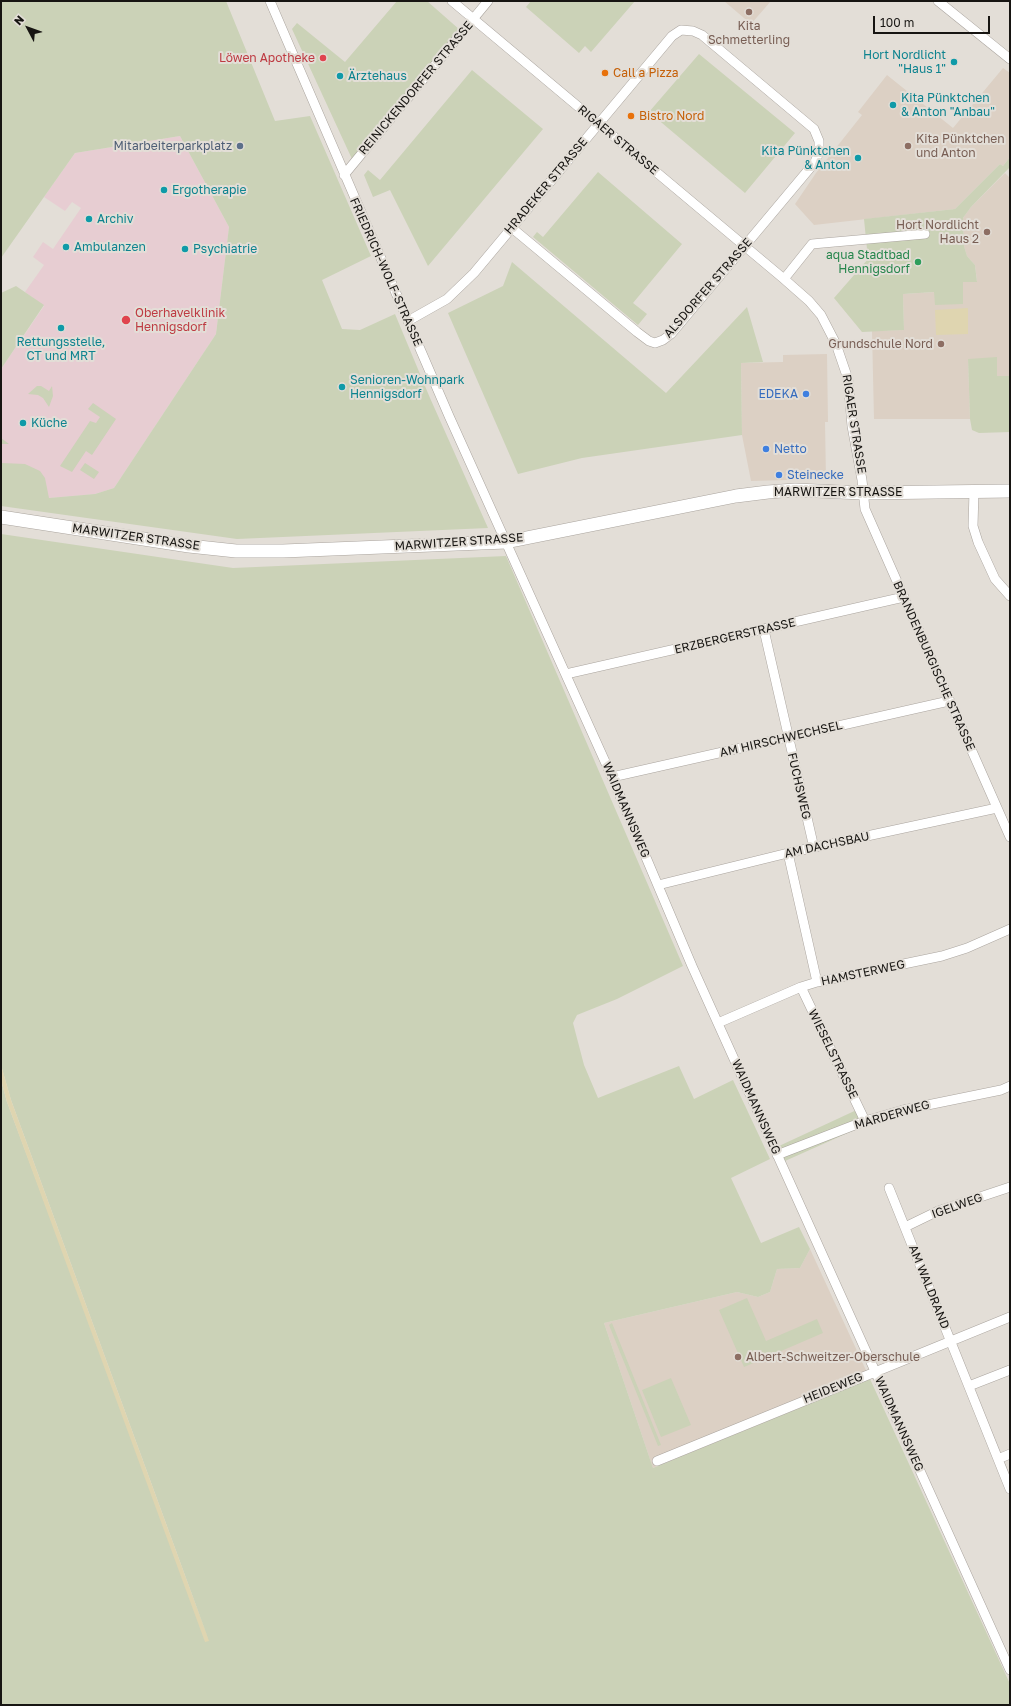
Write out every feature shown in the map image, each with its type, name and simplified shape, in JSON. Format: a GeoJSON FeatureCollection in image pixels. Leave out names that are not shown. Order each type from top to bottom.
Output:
{"type":"FeatureCollection","features":[{"type":"Feature","properties":{"kind":"main road","name":"MARWITZER STRASSE"},"geometry":{"type":"LineString","coordinates":[[1,517],[236,551],[283,551],[506,542],[736,496],[768,492],[795,490],[863,494],[1010,491]]}},
{"type":"Feature","properties":{"kind":"street","name":"RIGAER STRASSE"},"geometry":{"type":"LineString","coordinates":[[452,1],[784,279],[809,301],[821,315],[845,365],[848,379],[852,426],[862,480],[863,494]]}},
{"type":"Feature","properties":{"kind":"street","name":"REINICKENDORFER STRASSE"},"geometry":{"type":"LineString","coordinates":[[344,175],[488,1]]}},
{"type":"Feature","properties":{"kind":"street"},"geometry":{"type":"LineString","coordinates":[[938,1],[1010,60]]}},
{"type":"Feature","properties":{"kind":"street","name":"FRIEDRICH-WOLF-STRASSE"},"geometry":{"type":"LineString","coordinates":[[272,2],[344,175],[506,542]]}},
{"type":"Feature","properties":{"kind":"street","name":"HRADEKER STRASSE"},"geometry":{"type":"LineString","coordinates":[[408,321],[447,299],[474,273],[672,36],[681,30],[693,31],[702,35],[814,129],[819,141],[819,152],[815,162]]}},
{"type":"Feature","properties":{"kind":"street","name":"ALSDORFER STRASSE"},"geometry":{"type":"LineString","coordinates":[[512,228],[637,332],[649,341],[655,343],[663,340],[671,334],[815,162]]}},
{"type":"Feature","properties":{"kind":"street"},"geometry":{"type":"LineString","coordinates":[[784,279],[812,244],[925,234]]}},
{"type":"Feature","properties":{"kind":"street"},"geometry":{"type":"LineString","coordinates":[[974,491],[973,526],[978,542],[995,579],[1010,596]]}},
{"type":"Feature","properties":{"kind":"street","name":"BRANDENBURGISCHE STRASSE"},"geometry":{"type":"LineString","coordinates":[[863,494],[865,509],[872,527],[1010,838]]}},
{"type":"Feature","properties":{"kind":"street","name":"WAIDMANNSWEG"},"geometry":{"type":"LineString","coordinates":[[506,542],[612,777],[718,1023],[848,1314],[876,1371],[1010,1670]]}},
{"type":"Feature","properties":{"kind":"street","name":"ERZBERGERSTRASSE"},"geometry":{"type":"LineString","coordinates":[[566,674],[904,597]]}},
{"type":"Feature","properties":{"kind":"street","name":"FUCHSWEG"},"geometry":{"type":"LineString","coordinates":[[764,630],[814,848]]}},
{"type":"Feature","properties":{"kind":"street","name":"AM HIRSCHWECHSEL"},"geometry":{"type":"LineString","coordinates":[[612,777],[949,701]]}},
{"type":"Feature","properties":{"kind":"street","name":"AM DACHSBAU"},"geometry":{"type":"LineString","coordinates":[[658,884],[997,808]]}},
{"type":"Feature","properties":{"kind":"street"},"geometry":{"type":"LineString","coordinates":[[788,854],[817,982]]}},
{"type":"Feature","properties":{"kind":"street","name":"HAMSTERWEG"},"geometry":{"type":"LineString","coordinates":[[718,1023],[801,987],[817,982],[942,956],[967,948],[1010,929]]}},
{"type":"Feature","properties":{"kind":"street","name":"WIESELSTRASSE"},"geometry":{"type":"LineString","coordinates":[[801,987],[865,1121]]}},
{"type":"Feature","properties":{"kind":"street","name":"MARDERWEG"},"geometry":{"type":"LineString","coordinates":[[777,1155],[865,1121],[903,1110],[1001,1090],[1010,1086]]}},
{"type":"Feature","properties":{"kind":"street","name":"IGELWEG"},"geometry":{"type":"LineString","coordinates":[[904,1228],[938,1211],[1010,1187]]}},
{"type":"Feature","properties":{"kind":"street","name":"AM WALDRAND"},"geometry":{"type":"LineString","coordinates":[[889,1188],[1010,1489]]}},
{"type":"Feature","properties":{"kind":"street","name":"HEIDEWEG"},"geometry":{"type":"LineString","coordinates":[[656,1461],[1010,1317]]}},
{"type":"Feature","properties":{"kind":"street"},"geometry":{"type":"LineString","coordinates":[[969,1386],[1010,1370]]}},
{"type":"Feature","properties":{"kind":"street"},"geometry":{"type":"LineString","coordinates":[[998,1459],[1010,1454]]}},
{"type":"Feature","properties":{"kind":"shaded area","name":"Kita Schmetterling"},"geometry":{"type":"Polygon","coordinates":[[[724,1],[771,1],[751,24],[724,1]]]}},
{"type":"Feature","properties":{"kind":"shaded area","name":"Kita Pünktchen und Anton"},"geometry":{"type":"Polygon","coordinates":[[[1003,68],[1010,73],[1010,157],[1003,166],[1000,164],[955,209],[814,225],[795,204],[816,173],[862,115],[858,112],[887,75],[953,128],[1003,68]]]}},
{"type":"Feature","properties":{"kind":"shaded area","name":"Oberhavelklinik Hennigsdorf"},"geometry":{"type":"Polygon","coordinates":[[[180,136],[229,227],[216,334],[114,488],[95,494],[26,500],[1,496],[1,369],[44,306],[25,292],[44,265],[33,257],[43,242],[53,249],[81,208],[72,202],[65,211],[44,197],[75,153],[180,136]]]}},
{"type":"Feature","properties":{"kind":"shaded area","name":"Grundschule Nord"},"geometry":{"type":"Polygon","coordinates":[[[1005,173],[1010,178],[1010,376],[997,376],[968,359],[970,419],[874,419],[872,331],[904,330],[903,294],[935,292],[963,282],[977,281],[975,265],[967,256],[964,246],[963,218],[971,207],[1005,173]]]}},
{"type":"Feature","properties":{"kind":"shaded area"},"geometry":{"type":"Polygon","coordinates":[[[827,354],[828,422],[825,422],[826,479],[751,481],[742,435],[741,363],[783,362],[783,355],[827,354]]]}},
{"type":"Feature","properties":{"kind":"shaded area","name":"Albert-Schweitzer-Oberschule"},"geometry":{"type":"Polygon","coordinates":[[[810,1249],[870,1379],[653,1468],[604,1323],[737,1292],[758,1297],[770,1292],[777,1269],[800,1268],[810,1249]]]}},
{"type":"Feature","properties":{"kind":"green space"},"geometry":{"type":"Polygon","coordinates":[[[1,1],[226,1],[275,121],[310,116],[371,256],[322,280],[342,329],[360,330],[395,314],[430,398],[488,528],[237,539],[1,506],[1,438],[9,444],[2,444],[2,463],[25,464],[40,471],[45,478],[49,498],[95,494],[114,488],[216,334],[229,227],[180,136],[75,153],[1,258],[1,1]]]}},
{"type":"Feature","properties":{"kind":"green space"},"geometry":{"type":"Polygon","coordinates":[[[397,1],[427,1],[460,30],[352,159],[292,29],[297,23],[345,62],[397,1]]]}},
{"type":"Feature","properties":{"kind":"green space"},"geometry":{"type":"Polygon","coordinates":[[[531,1],[635,1],[591,52],[585,46],[579,53],[526,7],[531,1]]]}},
{"type":"Feature","properties":{"kind":"green space"},"geometry":{"type":"Polygon","coordinates":[[[699,54],[795,133],[745,193],[649,112],[699,54]]]}},
{"type":"Feature","properties":{"kind":"green space"},"geometry":{"type":"Polygon","coordinates":[[[472,70],[543,129],[428,266],[390,190],[373,197],[364,175],[368,170],[380,180],[472,70]]]}},
{"type":"Feature","properties":{"kind":"green space"},"geometry":{"type":"Polygon","coordinates":[[[1010,157],[1010,167],[971,207],[963,218],[964,246],[967,256],[975,265],[977,282],[963,282],[963,304],[935,305],[934,292],[903,294],[904,330],[862,332],[834,298],[868,259],[864,219],[955,209],[1000,164],[1003,166],[1010,157]]]}},
{"type":"Feature","properties":{"kind":"green space"},"geometry":{"type":"Polygon","coordinates":[[[598,172],[682,244],[633,303],[647,314],[638,325],[533,237],[537,232],[543,237],[598,172]]]}},
{"type":"Feature","properties":{"kind":"green space"},"geometry":{"type":"Polygon","coordinates":[[[512,262],[666,393],[747,307],[763,362],[741,363],[742,435],[582,458],[518,474],[448,313],[503,286],[512,262]]]}},
{"type":"Feature","properties":{"kind":"green space"},"geometry":{"type":"Polygon","coordinates":[[[16,286],[44,305],[1,369],[1,293],[16,286]]]}},
{"type":"Feature","properties":{"kind":"green space"},"geometry":{"type":"Polygon","coordinates":[[[997,357],[997,376],[1010,376],[1010,432],[979,433],[972,430],[970,419],[968,359],[997,357]]]}},
{"type":"Feature","properties":{"kind":"green space"},"geometry":{"type":"Polygon","coordinates":[[[37,386],[41,386],[49,391],[52,386],[53,396],[49,407],[43,398],[38,395],[28,394],[37,386]]]}},
{"type":"Feature","properties":{"kind":"green space"},"geometry":{"type":"Polygon","coordinates":[[[93,403],[116,419],[92,455],[86,451],[72,472],[60,466],[90,421],[96,423],[100,417],[88,409],[93,403]]]}},
{"type":"Feature","properties":{"kind":"green space"},"geometry":{"type":"Polygon","coordinates":[[[85,463],[99,472],[94,479],[80,470],[85,463]]]}},
{"type":"Feature","properties":{"kind":"green space"},"geometry":{"type":"Polygon","coordinates":[[[1,534],[233,568],[506,556],[683,966],[617,999],[577,1015],[573,1023],[584,1065],[598,1098],[679,1066],[694,1099],[733,1080],[770,1159],[731,1178],[761,1243],[799,1227],[810,1249],[800,1268],[777,1269],[770,1292],[758,1297],[737,1292],[604,1323],[653,1468],[870,1379],[1010,1684],[1010,1705],[1,1705],[1,1080],[7,1102],[209,1641],[11,1100],[1,1065],[1,534]]]}},
{"type":"Feature","properties":{"kind":"green space"},"geometry":{"type":"Polygon","coordinates":[[[863,1107],[870,1123],[785,1161],[779,1146],[863,1107]]]}},
{"type":"Feature","properties":{"kind":"green space"},"geometry":{"type":"Polygon","coordinates":[[[747,1298],[766,1341],[817,1319],[823,1333],[744,1367],[719,1310],[747,1298]]]}},
{"type":"Feature","properties":{"kind":"green space"},"geometry":{"type":"Polygon","coordinates":[[[612,1323],[661,1445],[658,1446],[609,1325],[612,1323]]]}},
{"type":"Feature","properties":{"kind":"green space"},"geometry":{"type":"Polygon","coordinates":[[[671,1378],[691,1425],[661,1437],[642,1390],[671,1378]]]}},
{"type":"Feature","properties":{"kind":"sand"},"geometry":{"type":"Polygon","coordinates":[[[968,308],[968,334],[936,335],[935,310],[968,308]]]}},
{"type":"Feature","properties":{"kind":"sand"},"geometry":{"type":"Polygon","coordinates":[[[1,1065],[11,1100],[209,1641],[205,1642],[7,1102],[1,1080],[1,1065]]]}},
{"type":"Feature","properties":{"kind":"place","name":"Kita Schmetterling"},"geometry":{"type":"Point","coordinates":[749,12]}},
{"type":"Feature","properties":{"kind":"place","name":"Löwen Apotheke"},"geometry":{"type":"Point","coordinates":[323,58]}},
{"type":"Feature","properties":{"kind":"place","name":"Hort Nordlicht \"Haus 1\""},"geometry":{"type":"Point","coordinates":[954,62]}},
{"type":"Feature","properties":{"kind":"place","name":"Call a Pizza"},"geometry":{"type":"Point","coordinates":[605,73]}},
{"type":"Feature","properties":{"kind":"place","name":"Ärztehaus"},"geometry":{"type":"Point","coordinates":[340,76]}},
{"type":"Feature","properties":{"kind":"place","name":"Kita Pünktchen & Anton \"Anbau\""},"geometry":{"type":"Point","coordinates":[893,105]}},
{"type":"Feature","properties":{"kind":"place","name":"Bistro Nord"},"geometry":{"type":"Point","coordinates":[631,116]}},
{"type":"Feature","properties":{"kind":"place","name":"Mitarbeiterparkplatz"},"geometry":{"type":"Point","coordinates":[240,146]}},
{"type":"Feature","properties":{"kind":"place","name":"Kita Pünktchen und Anton"},"geometry":{"type":"Point","coordinates":[908,146]}},
{"type":"Feature","properties":{"kind":"place","name":"Kita Pünktchen & Anton"},"geometry":{"type":"Point","coordinates":[858,158]}},
{"type":"Feature","properties":{"kind":"place","name":"Ergotherapie"},"geometry":{"type":"Point","coordinates":[164,190]}},
{"type":"Feature","properties":{"kind":"place","name":"Archiv"},"geometry":{"type":"Point","coordinates":[89,219]}},
{"type":"Feature","properties":{"kind":"place","name":"Hort Nordlicht Haus 2"},"geometry":{"type":"Point","coordinates":[987,232]}},
{"type":"Feature","properties":{"kind":"place","name":"Ambulanzen"},"geometry":{"type":"Point","coordinates":[66,247]}},
{"type":"Feature","properties":{"kind":"place","name":"Psychiatrie"},"geometry":{"type":"Point","coordinates":[185,249]}},
{"type":"Feature","properties":{"kind":"place","name":"aqua Stadtbad Hennigsdorf"},"geometry":{"type":"Point","coordinates":[918,262]}},
{"type":"Feature","properties":{"kind":"place","name":"Oberhavelklinik Hennigsdorf"},"geometry":{"type":"Point","coordinates":[126,320]}},
{"type":"Feature","properties":{"kind":"place","name":"Rettungsstelle, CT und MRT"},"geometry":{"type":"Point","coordinates":[61,328]}},
{"type":"Feature","properties":{"kind":"place","name":"Grundschule Nord"},"geometry":{"type":"Point","coordinates":[941,344]}},
{"type":"Feature","properties":{"kind":"place","name":"Senioren-Wohnpark Hennigsdorf"},"geometry":{"type":"Point","coordinates":[342,387]}},
{"type":"Feature","properties":{"kind":"place","name":"EDEKA"},"geometry":{"type":"Point","coordinates":[806,394]}},
{"type":"Feature","properties":{"kind":"place","name":"Küche"},"geometry":{"type":"Point","coordinates":[23,423]}},
{"type":"Feature","properties":{"kind":"place","name":"Netto"},"geometry":{"type":"Point","coordinates":[766,449]}},
{"type":"Feature","properties":{"kind":"place","name":"Steinecke"},"geometry":{"type":"Point","coordinates":[779,475]}},
{"type":"Feature","properties":{"kind":"place","name":"Albert-Schweitzer-Oberschule"},"geometry":{"type":"Point","coordinates":[738,1357]}}]}
